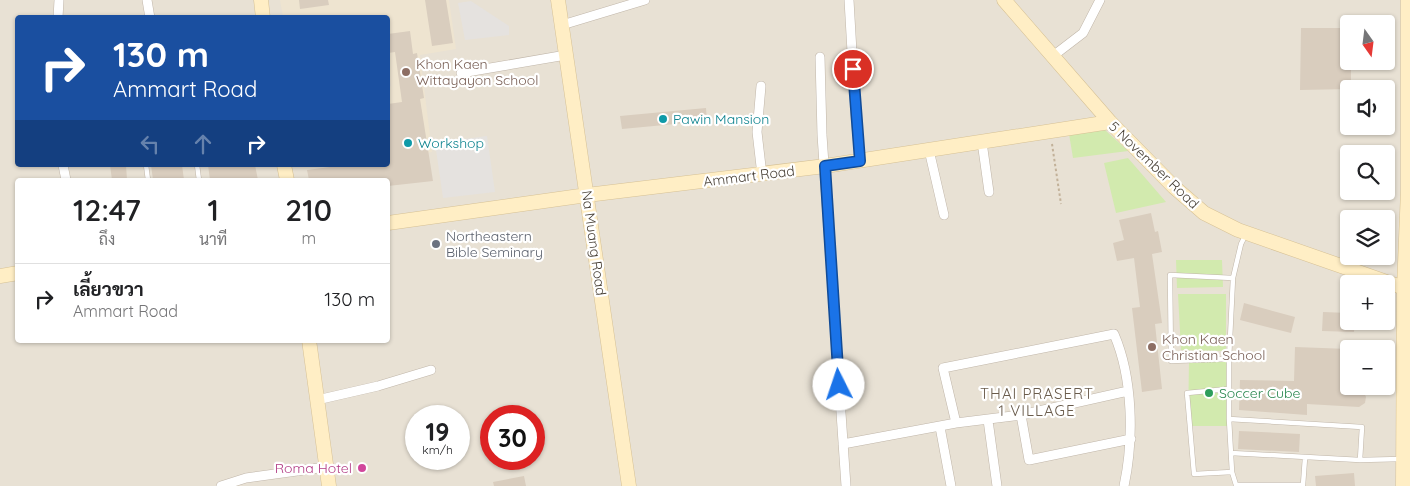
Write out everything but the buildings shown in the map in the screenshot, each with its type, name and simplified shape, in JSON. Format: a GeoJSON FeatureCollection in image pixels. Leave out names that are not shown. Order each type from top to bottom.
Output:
{"type":"FeatureCollection","features":[{"type":"Feature","properties":{"kind":"street"},"geometry":{"type":"LineString","coordinates":[[58,15],[59,0]]}},
{"type":"Feature","properties":{"kind":"street"},"geometry":{"type":"LineString","coordinates":[[147,0],[150,15]]}},
{"type":"Feature","properties":{"kind":"street"},"geometry":{"type":"LineString","coordinates":[[261,0],[263,15]]}},
{"type":"Feature","properties":{"kind":"street","name":"Na Muang Road"},"geometry":{"type":"LineString","coordinates":[[558,0],[629,486]]}},
{"type":"Feature","properties":{"kind":"street"},"geometry":{"type":"LineString","coordinates":[[562,25],[645,0]]}},
{"type":"Feature","properties":{"kind":"street"},"geometry":{"type":"LineString","coordinates":[[850,0],[856,121],[860,161]]}},
{"type":"Feature","properties":{"kind":"street"},"geometry":{"type":"LineString","coordinates":[[1053,56],[1083,33],[1100,0]]}},
{"type":"Feature","properties":{"kind":"street"},"geometry":{"type":"LineString","coordinates":[[1403,486],[1407,323],[1404,288],[1409,190],[1408,0]]}},
{"type":"Feature","properties":{"kind":"street","name":"5 November Road"},"geometry":{"type":"LineString","coordinates":[[1008,2],[1110,122],[1174,188],[1204,212],[1246,233],[1404,288]]}},
{"type":"Feature","properties":{"kind":"street"},"geometry":{"type":"LineString","coordinates":[[462,73],[566,55]]}},
{"type":"Feature","properties":{"kind":"street"},"geometry":{"type":"LineString","coordinates":[[820,57],[825,166],[846,486]]}},
{"type":"Feature","properties":{"kind":"street"},"geometry":{"type":"LineString","coordinates":[[761,86],[758,132],[762,175]]}},
{"type":"Feature","properties":{"kind":"street","name":"Ammart Road"},"geometry":{"type":"LineString","coordinates":[[390,222],[587,195],[762,175],[1110,122]]}},
{"type":"Feature","properties":{"kind":"street"},"geometry":{"type":"LineString","coordinates":[[982,142],[989,192]]}},
{"type":"Feature","properties":{"kind":"street"},"geometry":{"type":"LineString","coordinates":[[929,150],[944,215]]}},
{"type":"Feature","properties":{"kind":"street"},"geometry":{"type":"LineString","coordinates":[[0,276],[15,274]]}},
{"type":"Feature","properties":{"kind":"street"},"geometry":{"type":"LineString","coordinates":[[956,423],[943,368],[1114,334],[1120,349],[1128,391],[1131,439],[1129,464],[1124,486]]}},
{"type":"Feature","properties":{"kind":"street"},"geometry":{"type":"LineString","coordinates":[[309,343],[329,486]]}},
{"type":"Feature","properties":{"kind":"street"},"geometry":{"type":"LineString","coordinates":[[317,400],[378,386],[431,370]]}},
{"type":"Feature","properties":{"kind":"street"},"geometry":{"type":"LineString","coordinates":[[843,444],[956,423],[1021,415],[1128,391]]}},
{"type":"Feature","properties":{"kind":"street"},"geometry":{"type":"LineString","coordinates":[[1021,415],[1030,460],[1131,439]]}},
{"type":"Feature","properties":{"kind":"street"},"geometry":{"type":"LineString","coordinates":[[988,420],[997,486]]}},
{"type":"Feature","properties":{"kind":"street"},"geometry":{"type":"LineString","coordinates":[[940,427],[951,486]]}},
{"type":"Feature","properties":{"kind":"street"},"geometry":{"type":"LineString","coordinates":[[222,486],[246,478],[326,467]]}},
{"type":"Feature","properties":{"kind":"lane"},"geometry":{"type":"LineString","coordinates":[[1246,233],[1233,278],[1228,390],[1232,472],[1236,485],[1303,485],[1305,458]]}},
{"type":"Feature","properties":{"kind":"lane"},"geometry":{"type":"LineString","coordinates":[[1229,359],[1171,362],[1170,275],[1233,278]]}},
{"type":"Feature","properties":{"kind":"lane"},"geometry":{"type":"LineString","coordinates":[[1228,390],[1187,393],[1194,474],[1232,472]]}},
{"type":"Feature","properties":{"kind":"lane"},"geometry":{"type":"LineString","coordinates":[[1229,419],[1362,427],[1360,460]]}},
{"type":"Feature","properties":{"kind":"lane"},"geometry":{"type":"LineString","coordinates":[[1231,453],[1360,460],[1403,459]]}},
{"type":"Feature","properties":{"kind":"path"},"geometry":{"type":"LineString","coordinates":[[1050,131],[1061,204]]}},
{"type":"Feature","properties":{"kind":"shaded area"},"geometry":{"type":"Polygon","coordinates":[[[0,0],[1410,0],[1410,486],[0,486],[0,0]]]}},
{"type":"Feature","properties":{"kind":"shaded area","name":"Khon Kaen Wittayayon School"},"geometry":{"type":"Polygon","coordinates":[[[280,0],[449,0],[456,49],[420,55],[432,152],[390,158],[390,15],[283,15],[280,0]]]}},
{"type":"Feature","properties":{"kind":"shaded area"},"geometry":{"type":"Polygon","coordinates":[[[471,1],[509,26],[509,35],[465,40],[458,3],[471,1]]]}},
{"type":"Feature","properties":{"kind":"shaded area"},"geometry":{"type":"Polygon","coordinates":[[[487,136],[495,192],[443,198],[435,143],[487,136]]]}},
{"type":"Feature","properties":{"kind":"green space"},"geometry":{"type":"Polygon","coordinates":[[[1105,130],[1128,151],[1073,158],[1069,134],[1105,130]]]}},
{"type":"Feature","properties":{"kind":"green space"},"geometry":{"type":"Polygon","coordinates":[[[1128,158],[1166,202],[1116,213],[1104,163],[1128,158]]]}},
{"type":"Feature","properties":{"kind":"green space"},"geometry":{"type":"Polygon","coordinates":[[[1176,260],[1222,260],[1223,287],[1177,288],[1176,260]]]}},
{"type":"Feature","properties":{"kind":"green space"},"geometry":{"type":"Polygon","coordinates":[[[1178,294],[1226,294],[1226,351],[1181,350],[1178,294]]]}},
{"type":"Feature","properties":{"kind":"green space","name":"Soccer Cube"},"geometry":{"type":"Polygon","coordinates":[[[1189,360],[1229,361],[1229,426],[1188,426],[1189,360]]]}},
{"type":"Feature","properties":{"kind":"place","name":"Khon Kaen Wittayayon School"},"geometry":{"type":"Point","coordinates":[406,72]}},
{"type":"Feature","properties":{"kind":"place","name":"Pawin Mansion"},"geometry":{"type":"Point","coordinates":[663,119]}},
{"type":"Feature","properties":{"kind":"place","name":"Workshop"},"geometry":{"type":"Point","coordinates":[408,143]}},
{"type":"Feature","properties":{"kind":"place","name":"Northeastern Bible Seminary"},"geometry":{"type":"Point","coordinates":[436,244]}},
{"type":"Feature","properties":{"kind":"place","name":"Khon Kaen Christian School"},"geometry":{"type":"Point","coordinates":[1152,347]}},
{"type":"Feature","properties":{"kind":"place","name":"Soccer Cube"},"geometry":{"type":"Point","coordinates":[1209,393]}},
{"type":"Feature","properties":{"kind":"place","name":"Roma Hotel"},"geometry":{"type":"Point","coordinates":[362,468]}},
{"type":"Feature","properties":{"kind":"district","name":"THAI PRASERT 1 VILLAGE"},"geometry":{"type":"Point","coordinates":[1037,402]}},
{"type":"Feature","properties":{"kind":"route"},"geometry":{"type":"LineString","coordinates":[[839,385],[825,166],[860,161],[853,69]]}}]}
